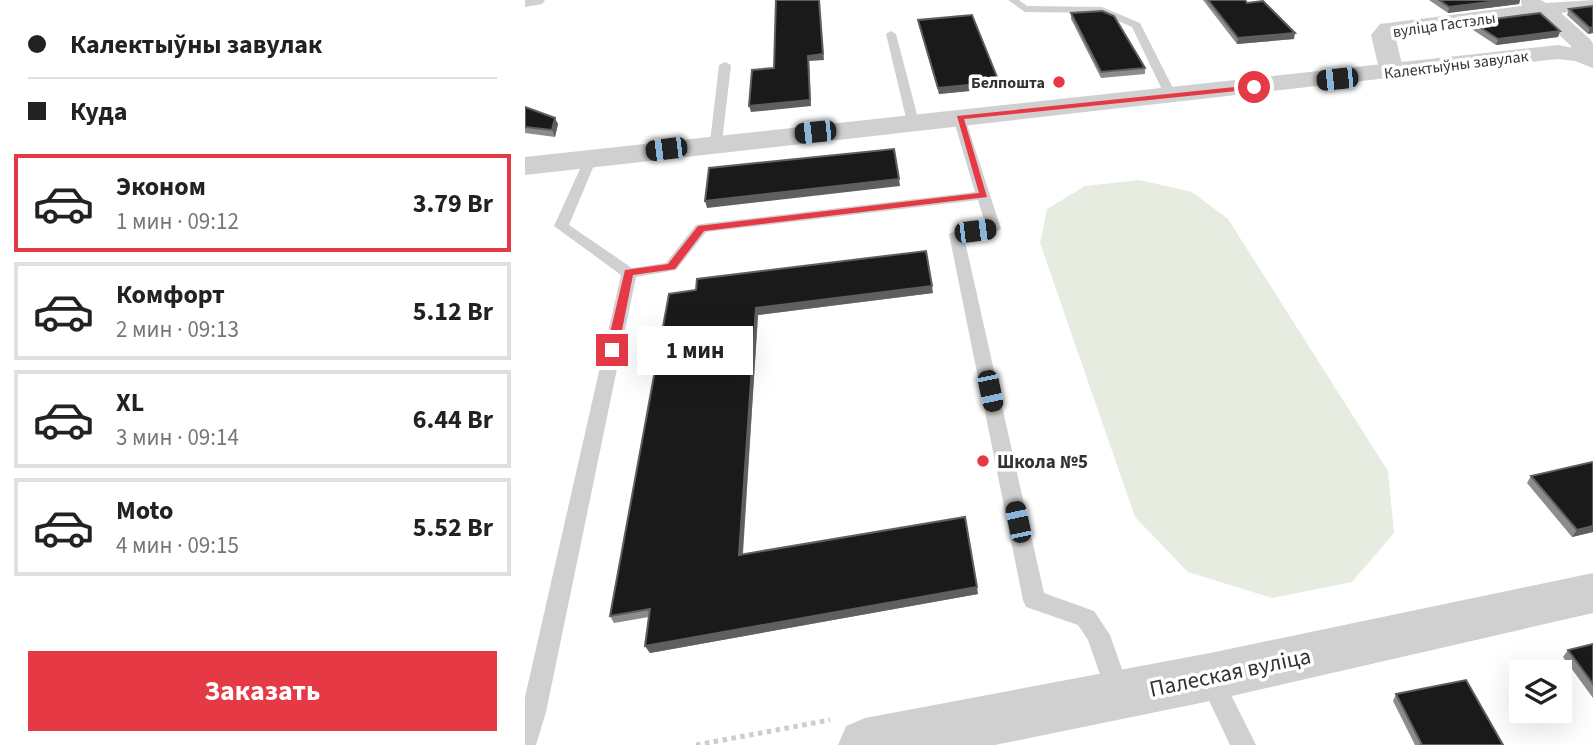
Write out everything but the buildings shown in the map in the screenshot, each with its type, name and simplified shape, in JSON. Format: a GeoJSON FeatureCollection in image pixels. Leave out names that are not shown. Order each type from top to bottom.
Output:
{"type":"FeatureCollection","features":[{"type":"Feature","properties":{"kind":"street"},"geometry":{"type":"LineString","coordinates":[[525,1],[535,0]]}},
{"type":"Feature","properties":{"kind":"street"},"geometry":{"type":"LineString","coordinates":[[1525,0],[1546,11],[1582,44],[1589,56]]}},
{"type":"Feature","properties":{"kind":"street","name":"вуліца Гастэлы"},"geometry":{"type":"LineString","coordinates":[[1392,73],[1382,35],[1388,29],[1593,3]]}},
{"type":"Feature","properties":{"kind":"street","name":"Калектыўны завулак"},"geometry":{"type":"LineString","coordinates":[[525,166],[716,142],[1392,73],[1558,52],[1589,56]]}},
{"type":"Feature","properties":{"kind":"street","name":"Палеская вуліца"},"geometry":{"type":"LineString","coordinates":[[865,745],[1210,677],[1593,593]]}},
{"type":"Feature","properties":{"kind":"lane"},"geometry":{"type":"LineString","coordinates":[[1013,0],[1025,9],[1102,10],[1136,25],[1171,96]]}},
{"type":"Feature","properties":{"kind":"lane"},"geometry":{"type":"LineString","coordinates":[[891,34],[913,122]]}},
{"type":"Feature","properties":{"kind":"lane"},"geometry":{"type":"LineString","coordinates":[[716,142],[725,65]]}},
{"type":"Feature","properties":{"kind":"lane"},"geometry":{"type":"LineString","coordinates":[[959,118],[994,229],[957,234],[1034,600],[1086,618],[1098,635],[1119,695]]}},
{"type":"Feature","properties":{"kind":"lane"},"geometry":{"type":"LineString","coordinates":[[591,158],[561,226],[629,272],[671,267],[701,228],[984,195]]}},
{"type":"Feature","properties":{"kind":"lane"},"geometry":{"type":"LineString","coordinates":[[525,742],[534,712],[629,272]]}},
{"type":"Feature","properties":{"kind":"lane"},"geometry":{"type":"LineString","coordinates":[[1210,677],[1243,745]]}},
{"type":"Feature","properties":{"kind":"shaded area"},"geometry":{"type":"Polygon","coordinates":[[[1139,180],[1192,192],[1228,219],[1388,471],[1394,533],[1352,582],[1272,598],[1188,572],[1135,517],[1040,243],[1047,209],[1085,186],[1139,180]]]}},
{"type":"Feature","properties":{"kind":"place","name":"Белпошта"},"geometry":{"type":"Point","coordinates":[1059,82]}},
{"type":"Feature","properties":{"kind":"place","name":"Школа №5"},"geometry":{"type":"Point","coordinates":[983,461]}},
{"type":"Feature","properties":{"kind":"route"},"geometry":{"type":"LineString","coordinates":[[612,350],[629,272],[671,267],[701,228],[984,195],[959,118],[1254,87]]}}]}
